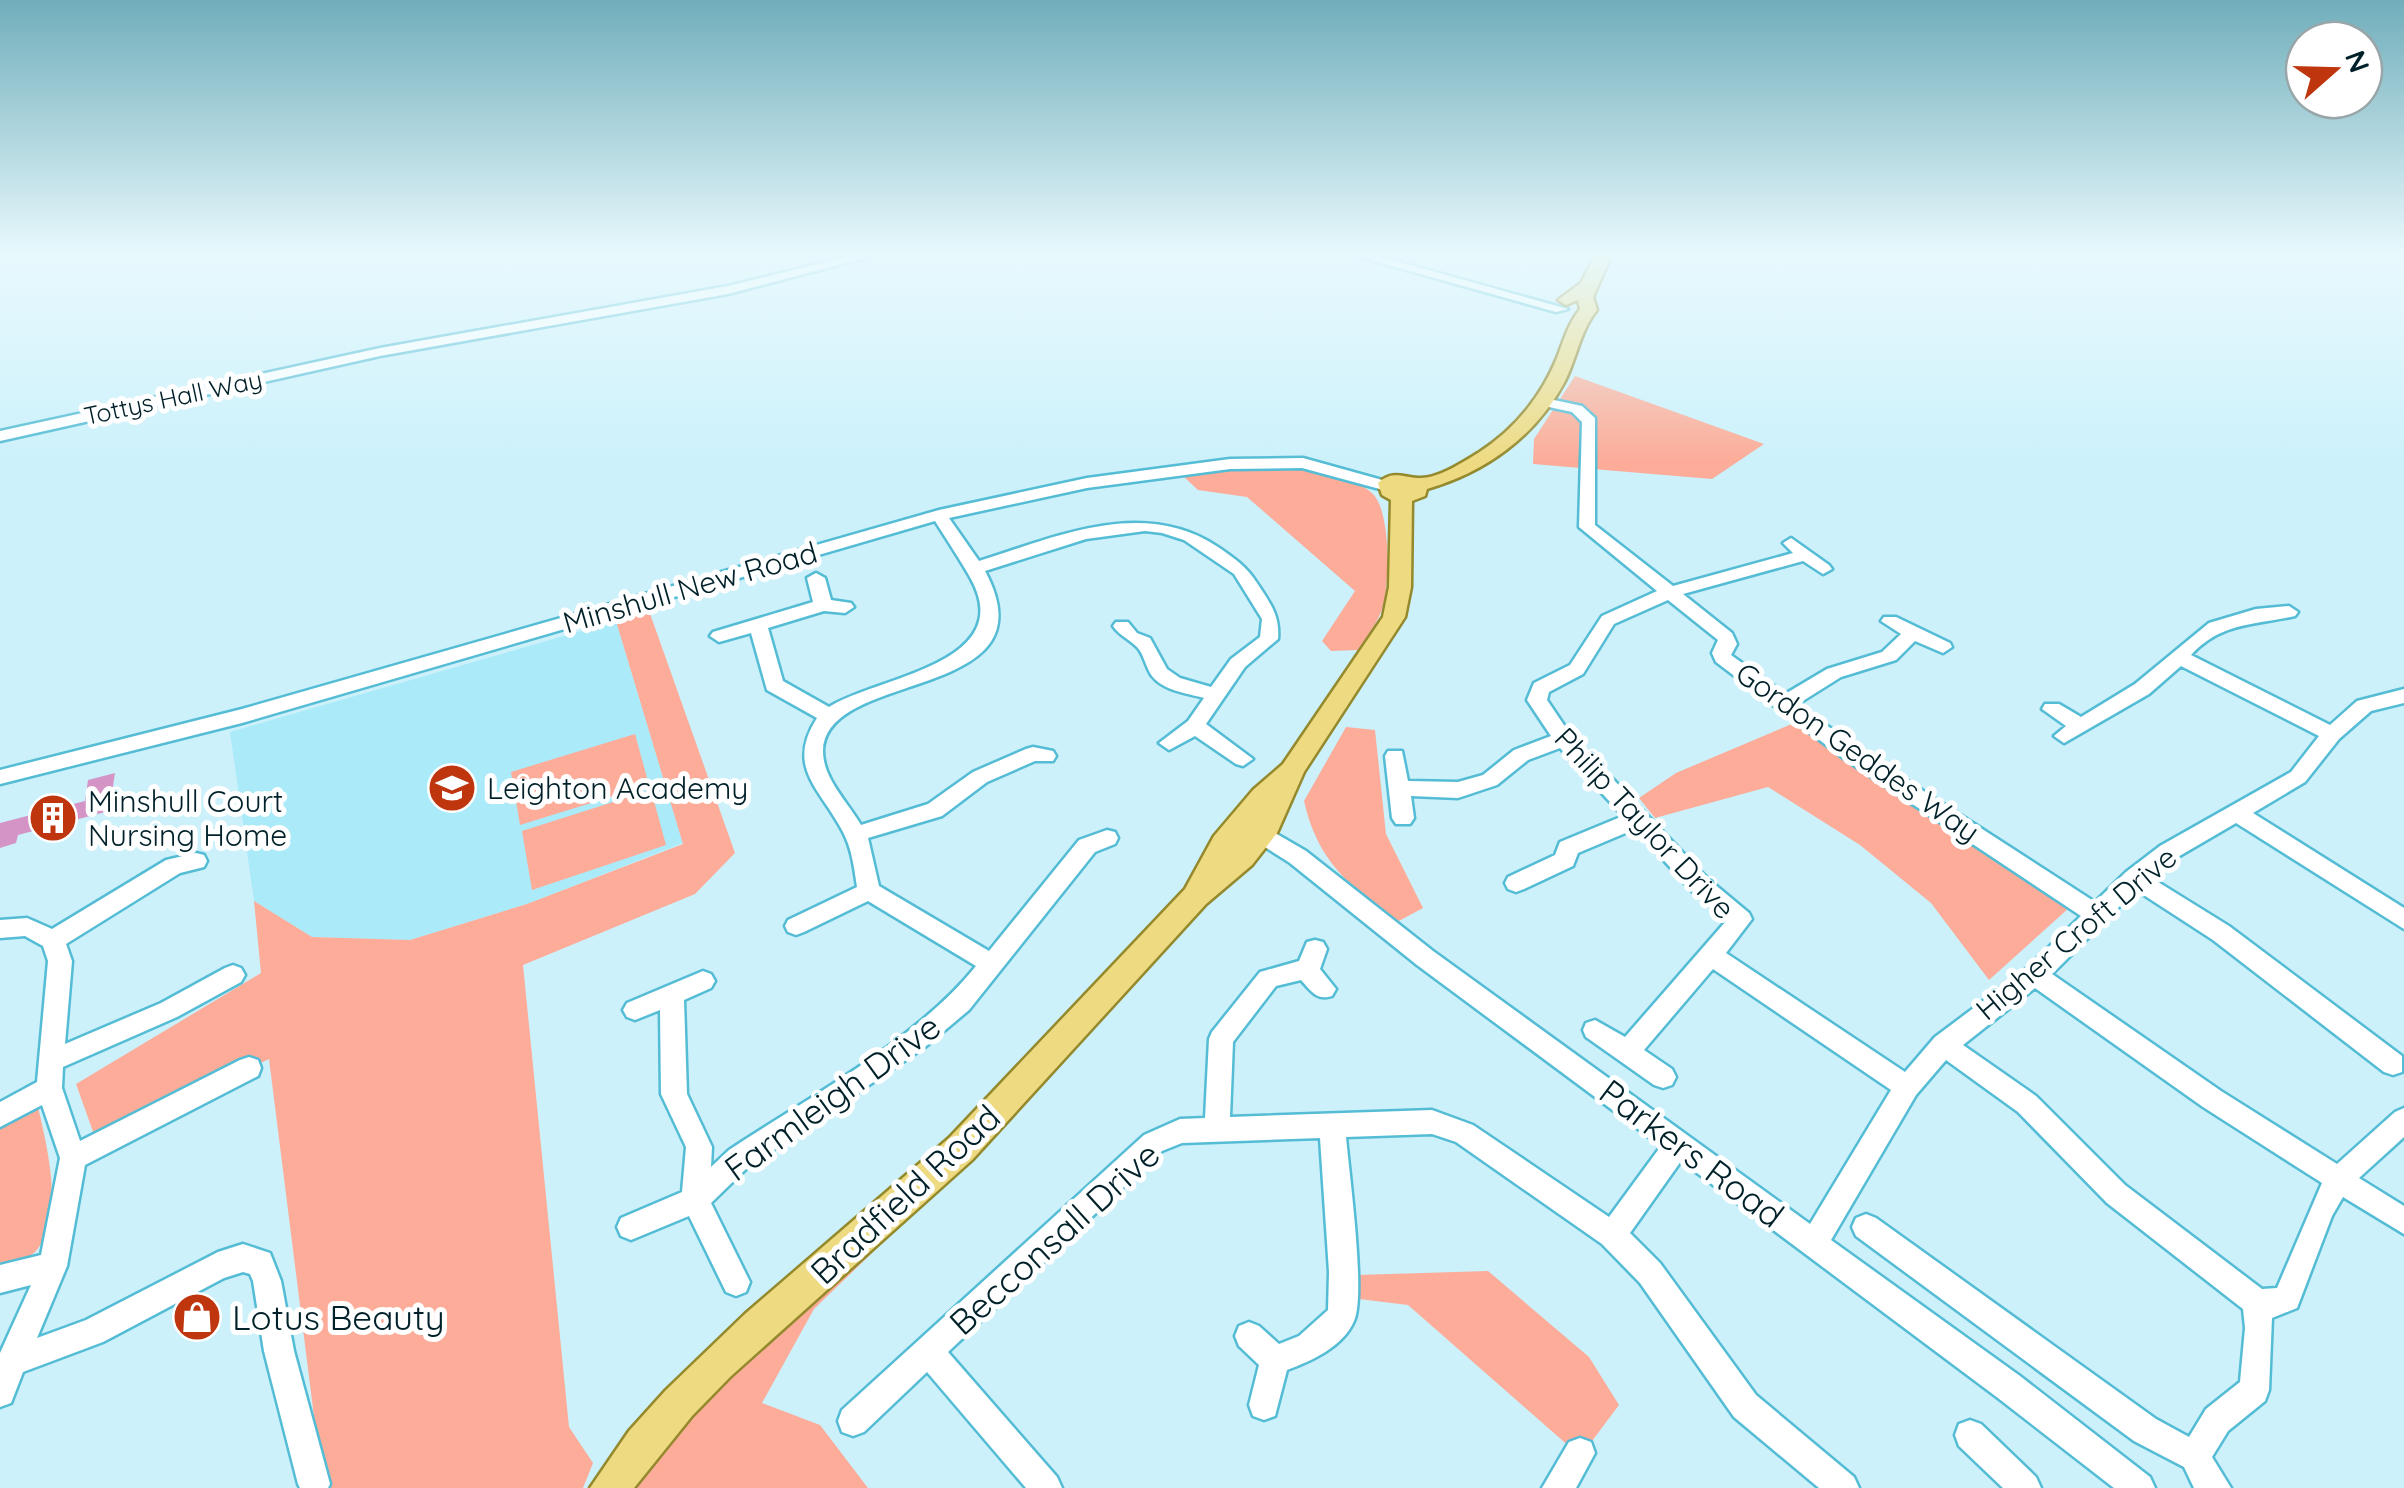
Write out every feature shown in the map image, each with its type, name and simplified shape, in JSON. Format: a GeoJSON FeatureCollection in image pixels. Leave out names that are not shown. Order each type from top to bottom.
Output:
{"type":"FeatureCollection","features":[{"type":"Feature","properties":{"kind":"main road"},"geometry":{"type":"LineString","coordinates":[[1571,323],[1574,330]]}},
{"type":"Feature","properties":{"kind":"main road"},"geometry":{"type":"LineString","coordinates":[[1402,489],[1437,482],[1489,455],[1527,423],[1566,360],[1577,323]]}},
{"type":"Feature","properties":{"kind":"main road","name":"Bradfield Road"},"geometry":{"type":"LineString","coordinates":[[610,1488],[683,1400],[774,1314],[927,1181],[1196,896],[1226,876],[1252,828],[1286,798],[1292,771],[1394,616],[1402,587],[1398,513],[1402,489]]}},
{"type":"Feature","properties":{"kind":"street","name":"Tottys Hall Way"},"geometry":{"type":"LineString","coordinates":[[0,436],[364,356],[544,323]]}},
{"type":"Feature","properties":{"kind":"street","name":"Gordon Geddes Way"},"geometry":{"type":"LineString","coordinates":[[1540,401],[1586,415],[1590,422],[1587,526],[1726,638],[1728,644],[1720,654],[1723,658],[1853,755],[2095,914]]}},
{"type":"Feature","properties":{"kind":"street","name":"Minshull New Road"},"geometry":{"type":"LineString","coordinates":[[0,776],[242,716],[939,515],[1086,483],[1230,464],[1303,463],[1402,489]]}},
{"type":"Feature","properties":{"kind":"street"},"geometry":{"type":"LineString","coordinates":[[939,515],[986,596],[989,612],[982,636],[945,669],[852,700],[828,714],[816,733],[812,758],[818,779],[856,834],[869,891],[992,964]]}},
{"type":"Feature","properties":{"kind":"street"},"geometry":{"type":"LineString","coordinates":[[973,569],[1106,530],[1145,526],[1190,536],[1245,575],[1271,619],[1269,639],[1238,664],[1195,726],[1169,743]]}},
{"type":"Feature","properties":{"kind":"street","name":"Philip Taylor Drive"},"geometry":{"type":"LineString","coordinates":[[1629,1050],[1741,919],[1699,884],[1563,739],[1537,700],[1541,688],[1572,674],[1584,662],[1601,626],[1613,617],[1798,549],[1823,568]]}},
{"type":"Feature","properties":{"kind":"street"},"geometry":{"type":"LineString","coordinates":[[816,578],[823,605]]}},
{"type":"Feature","properties":{"kind":"street"},"geometry":{"type":"LineString","coordinates":[[719,636],[823,605],[845,606]]}},
{"type":"Feature","properties":{"kind":"street"},"geometry":{"type":"LineString","coordinates":[[2052,709],[2072,731],[2142,689],[2198,633],[2219,623],[2289,612]]}},
{"type":"Feature","properties":{"kind":"street"},"geometry":{"type":"LineString","coordinates":[[1890,621],[1944,647]]}},
{"type":"Feature","properties":{"kind":"street"},"geometry":{"type":"LineString","coordinates":[[758,625],[774,685],[828,714]]}},
{"type":"Feature","properties":{"kind":"street"},"geometry":{"type":"LineString","coordinates":[[1784,704],[1834,673],[1888,656],[1912,632]]}},
{"type":"Feature","properties":{"kind":"street"},"geometry":{"type":"LineString","coordinates":[[1122,636],[1143,642],[1160,673],[1173,683],[1218,696]]}},
{"type":"Feature","properties":{"kind":"street"},"geometry":{"type":"LineString","coordinates":[[2178,656],[2332,734]]}},
{"type":"Feature","properties":{"kind":"street","name":"Higher Croft Drive"},"geometry":{"type":"LineString","coordinates":[[1814,1243],[1907,1088],[1944,1044],[2035,975],[2095,914],[2168,852],[2298,777],[2332,734],[2364,706],[2404,696]]}},
{"type":"Feature","properties":{"kind":"street"},"geometry":{"type":"LineString","coordinates":[[1195,726],[1242,759]]}},
{"type":"Feature","properties":{"kind":"street"},"geometry":{"type":"LineString","coordinates":[[1400,788],[1458,790],[1490,780],[1522,754],[1563,739]]}},
{"type":"Feature","properties":{"kind":"street"},"geometry":{"type":"LineString","coordinates":[[856,834],[935,810],[980,777],[1035,752]]}},
{"type":"Feature","properties":{"kind":"street"},"geometry":{"type":"LineString","coordinates":[[1396,756],[1403,818]]}},
{"type":"Feature","properties":{"kind":"street"},"geometry":{"type":"LineString","coordinates":[[2236,812],[2404,920]]}},
{"type":"Feature","properties":{"kind":"street"},"geometry":{"type":"LineString","coordinates":[[1516,883],[1565,860],[1568,848],[1638,819]]}},
{"type":"Feature","properties":{"kind":"street","name":"Parkers Road"},"geometry":{"type":"LineString","coordinates":[[1252,828],[2139,1488]]}},
{"type":"Feature","properties":{"kind":"street","name":"Farmleigh Drive"},"geometry":{"type":"LineString","coordinates":[[631,1227],[694,1200],[738,1159],[916,1040],[961,1003],[1089,840]]}},
{"type":"Feature","properties":{"kind":"street"},"geometry":{"type":"LineString","coordinates":[[54,940],[181,860]]}},
{"type":"Feature","properties":{"kind":"street"},"geometry":{"type":"LineString","coordinates":[[2134,878],[2221,933],[2389,1066]]}},
{"type":"Feature","properties":{"kind":"street"},"geometry":{"type":"LineString","coordinates":[[796,926],[869,891]]}},
{"type":"Feature","properties":{"kind":"street"},"geometry":{"type":"LineString","coordinates":[[0,929],[27,927],[54,940],[60,961],[49,1088],[73,1158],[54,1266],[0,1392]]}},
{"type":"Feature","properties":{"kind":"street"},"geometry":{"type":"LineString","coordinates":[[1711,955],[1907,1088]]}},
{"type":"Feature","properties":{"kind":"street"},"geometry":{"type":"LineString","coordinates":[[1217,1132],[1222,1039],[1268,979],[1295,970],[1315,969]]}},
{"type":"Feature","properties":{"kind":"street"},"geometry":{"type":"LineString","coordinates":[[54,1060],[170,1010],[233,975]]}},
{"type":"Feature","properties":{"kind":"street"},"geometry":{"type":"LineString","coordinates":[[2035,975],[2162,1050],[2212,1099],[2404,1221]]}},
{"type":"Feature","properties":{"kind":"street"},"geometry":{"type":"LineString","coordinates":[[636,1010],[703,981]]}},
{"type":"Feature","properties":{"kind":"street"},"geometry":{"type":"LineString","coordinates":[[672,994],[674,1094],[699,1147],[694,1200]]}},
{"type":"Feature","properties":{"kind":"street"},"geometry":{"type":"LineString","coordinates":[[1595,1030],[1663,1077]]}},
{"type":"Feature","properties":{"kind":"street"},"geometry":{"type":"LineString","coordinates":[[1944,1044],[2026,1104],[2116,1194],[2158,1229],[2263,1303],[2286,1298],[2321,1210],[2338,1180],[2404,1120]]}},
{"type":"Feature","properties":{"kind":"street"},"geometry":{"type":"LineString","coordinates":[[73,1158],[249,1068]]}},
{"type":"Feature","properties":{"kind":"street"},"geometry":{"type":"LineString","coordinates":[[0,1115],[49,1088]]}},
{"type":"Feature","properties":{"kind":"street","name":"Becconsall Drive"},"geometry":{"type":"LineString","coordinates":[[853,1420],[1154,1143],[1180,1131],[1432,1122],[1464,1133],[1612,1235],[1650,1273],[1745,1406],[1843,1488]]}},
{"type":"Feature","properties":{"kind":"street"},"geometry":{"type":"LineString","coordinates":[[1275,1360],[1309,1347],[1342,1316],[1343,1272],[1332,1124]]}},
{"type":"Feature","properties":{"kind":"street"},"geometry":{"type":"LineString","coordinates":[[1612,1235],[1678,1144]]}},
{"type":"Feature","properties":{"kind":"street","name":"Farmleigh Drive"},"geometry":{"type":"LineString","coordinates":[[694,1200],[736,1282]]}},
{"type":"Feature","properties":{"kind":"street"},"geometry":{"type":"LineString","coordinates":[[1866,1228],[2145,1430],[2196,1456],[2206,1480],[2215,1488]]}},
{"type":"Feature","properties":{"kind":"street"},"geometry":{"type":"LineString","coordinates":[[12,1362],[93,1332],[218,1266],[243,1258],[260,1263],[268,1281],[279,1351],[314,1484]]}},
{"type":"Feature","properties":{"kind":"street"},"geometry":{"type":"LineString","coordinates":[[0,1279],[54,1266]]}},
{"type":"Feature","properties":{"kind":"street"},"geometry":{"type":"LineString","coordinates":[[2196,1456],[2217,1420],[2254,1390],[2263,1303]]}},
{"type":"Feature","properties":{"kind":"street"},"geometry":{"type":"LineString","coordinates":[[1249,1336],[1275,1360]]}},
{"type":"Feature","properties":{"kind":"street"},"geometry":{"type":"LineString","coordinates":[[928,1352],[1046,1488]]}},
{"type":"Feature","properties":{"kind":"street"},"geometry":{"type":"LineString","coordinates":[[1264,1405],[1275,1360]]}},
{"type":"Feature","properties":{"kind":"street"},"geometry":{"type":"LineString","coordinates":[[1970,1435],[2025,1488]]}},
{"type":"Feature","properties":{"kind":"street"},"geometry":{"type":"LineString","coordinates":[[1558,1488],[1580,1453]]}},
{"type":"Feature","properties":{"kind":"shaded area"},"geometry":{"type":"Polygon","coordinates":[[[1575,376],[1764,444],[1712,479],[1533,464],[1534,439],[1575,376]]]}},
{"type":"Feature","properties":{"kind":"shaded area"},"geometry":{"type":"Polygon","coordinates":[[[1267,467],[1308,470],[1350,480],[1363,486],[1379,503],[1386,532],[1385,598],[1377,620],[1358,650],[1331,651],[1322,641],[1355,591],[1247,497],[1198,490],[1183,476],[1267,467]]]}},
{"type":"Feature","properties":{"kind":"shaded area"},"geometry":{"type":"Polygon","coordinates":[[[648,608],[735,853],[695,894],[523,965],[569,1427],[593,1463],[583,1488],[323,1488],[269,1059],[96,1140],[76,1084],[261,973],[254,901],[312,937],[410,940],[527,904],[683,844],[616,621],[648,608]]]}},
{"type":"Feature","properties":{"kind":"shaded area","name":"Leighton Academy"},"geometry":{"type":"Polygon","coordinates":[[[616,621],[683,843],[527,904],[410,940],[312,937],[254,901],[230,732],[616,621]]]}},
{"type":"Feature","properties":{"kind":"shaded area"},"geometry":{"type":"Polygon","coordinates":[[[1794,723],[2070,907],[1989,980],[1931,903],[1860,845],[1768,787],[1655,818],[1639,798],[1676,773],[1794,723]]]}},
{"type":"Feature","properties":{"kind":"shaded area"},"geometry":{"type":"Polygon","coordinates":[[[1346,727],[1375,730],[1386,834],[1423,908],[1395,923],[1350,883],[1327,856],[1304,801],[1346,727]]]}},
{"type":"Feature","properties":{"kind":"shaded area"},"geometry":{"type":"Polygon","coordinates":[[[635,734],[649,785],[520,825],[511,772],[635,734]]]}},
{"type":"Feature","properties":{"kind":"shaded area"},"geometry":{"type":"Polygon","coordinates":[[[651,790],[666,845],[532,890],[522,831],[651,790]]]}},
{"type":"Feature","properties":{"kind":"shaded area"},"geometry":{"type":"Polygon","coordinates":[[[27,1106],[38,1107],[46,1142],[52,1182],[50,1221],[35,1252],[0,1268],[0,1123],[27,1106]]]}},
{"type":"Feature","properties":{"kind":"shaded area"},"geometry":{"type":"Polygon","coordinates":[[[929,1198],[814,1309],[762,1403],[820,1425],[868,1488],[631,1488],[709,1392],[929,1198]]]}},
{"type":"Feature","properties":{"kind":"shaded area"},"geometry":{"type":"Polygon","coordinates":[[[1488,1271],[1589,1357],[1619,1405],[1586,1449],[1571,1448],[1408,1305],[1359,1299],[1357,1275],[1488,1271]]]}},
{"type":"Feature","properties":{"kind":"building","name":"Minshull Court Nursing Home"},"geometry":{"type":"Polygon","coordinates":[[[115,773],[109,811],[18,835],[16,843],[0,848],[0,823],[85,801],[88,780],[115,773]]]}},
{"type":"Feature","properties":{"kind":"place","name":"Leighton Academy"},"geometry":{"type":"Point","coordinates":[452,788]}},
{"type":"Feature","properties":{"kind":"place","name":"Minshull Court Nursing Home"},"geometry":{"type":"Point","coordinates":[53,818]}},
{"type":"Feature","properties":{"kind":"place","name":"Lotus Beauty"},"geometry":{"type":"Point","coordinates":[197,1317]}}]}
